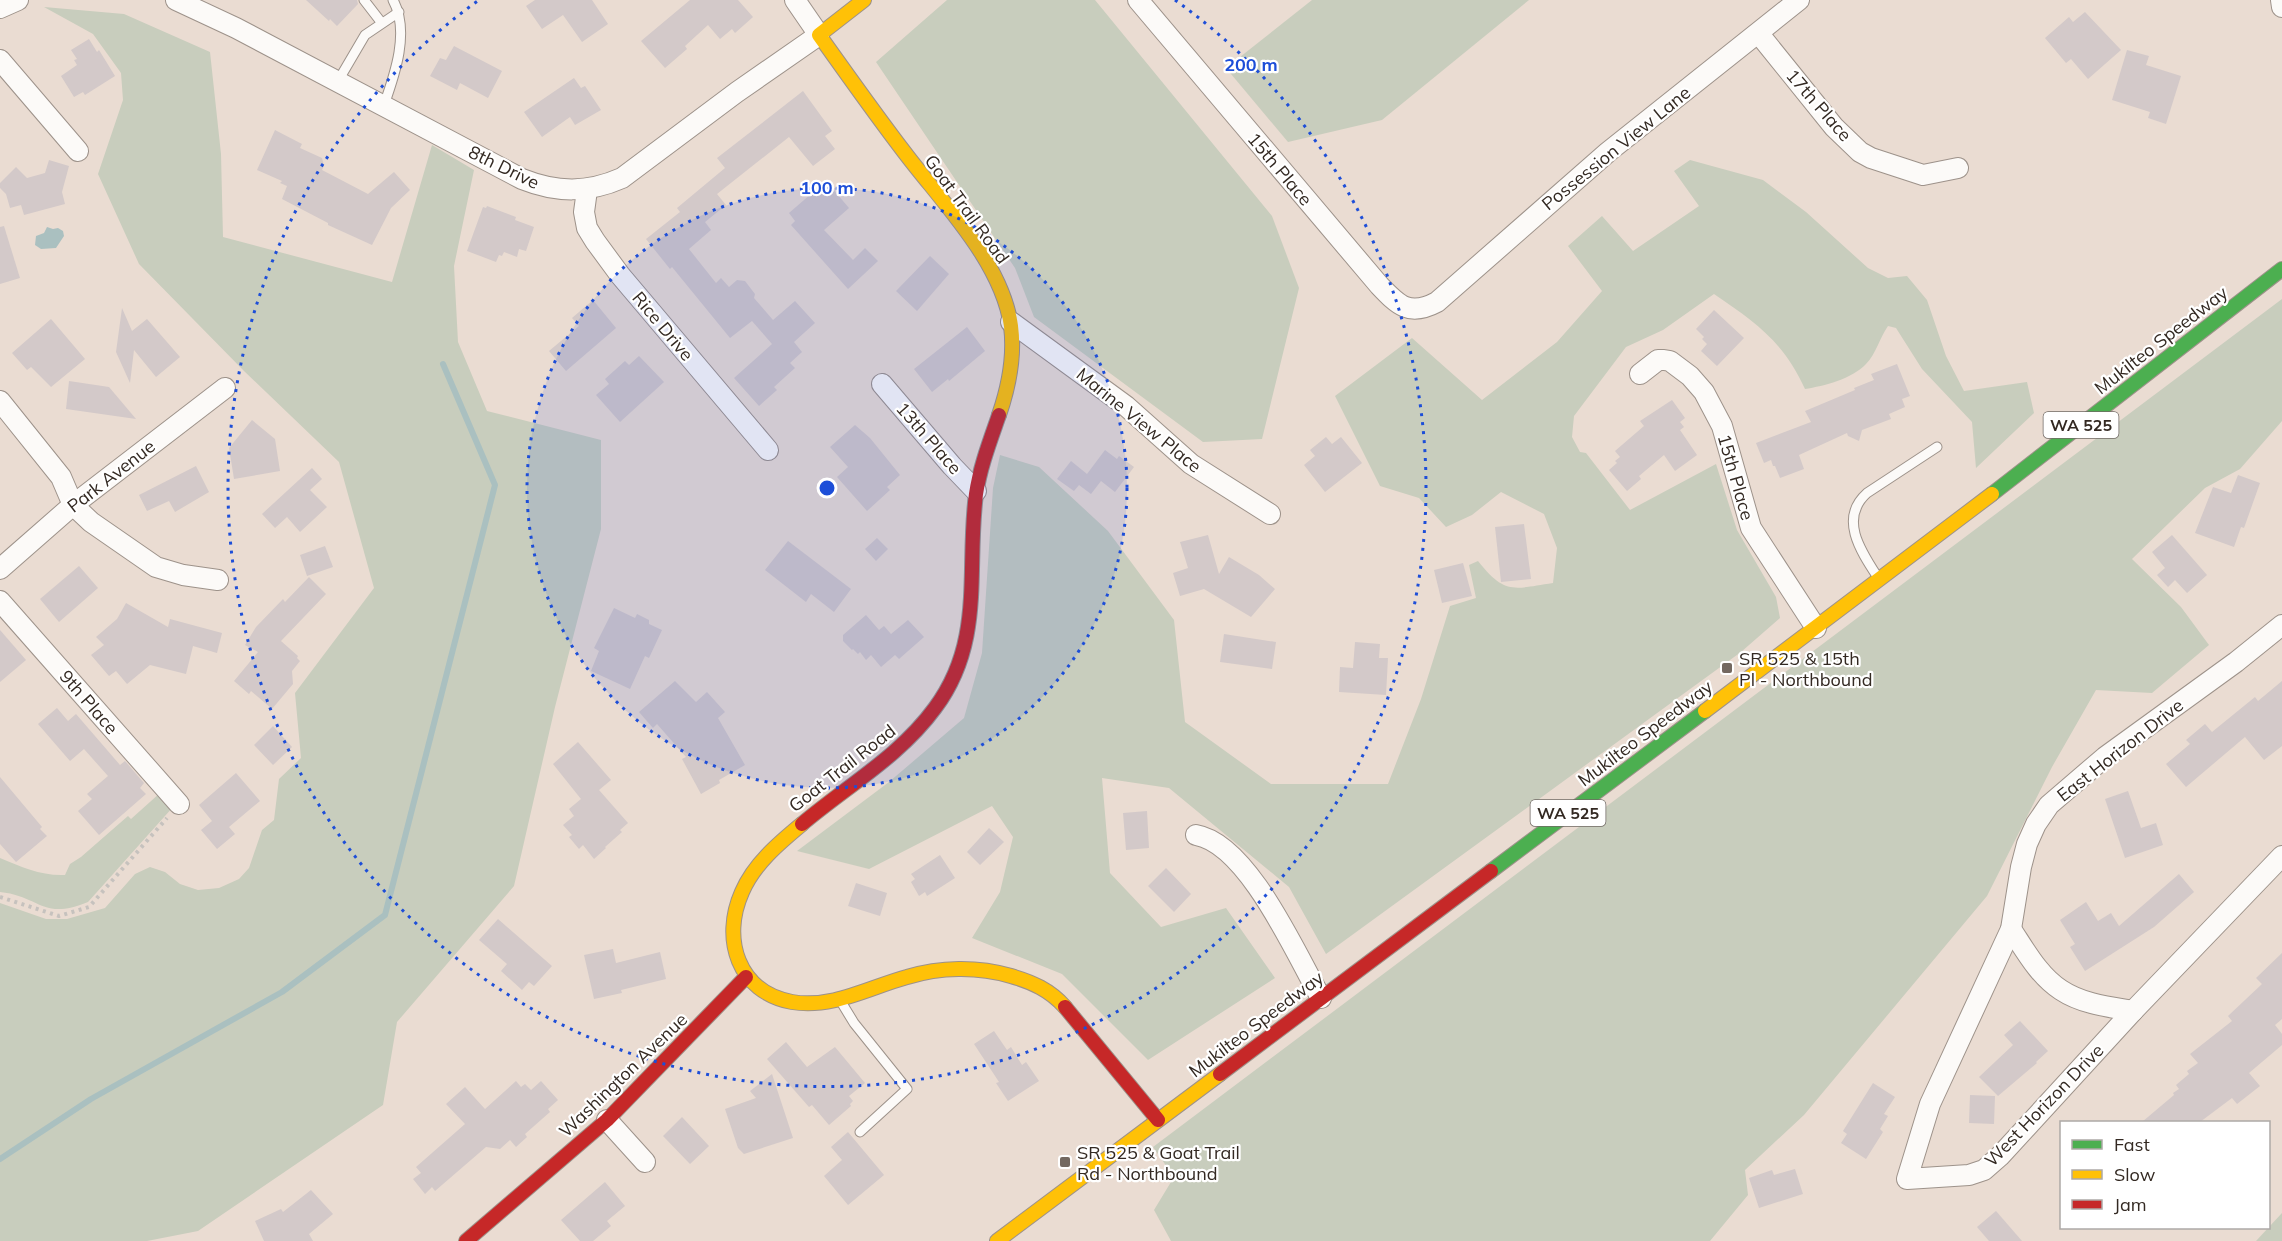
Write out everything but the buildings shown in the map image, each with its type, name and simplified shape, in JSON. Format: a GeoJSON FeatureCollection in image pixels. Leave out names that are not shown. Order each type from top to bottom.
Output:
{"type":"FeatureCollection","features":[{"type":"Feature","properties":{"kind":"street"},"geometry":{"type":"LineString","coordinates":[[0,8],[18,0]]}},
{"type":"Feature","properties":{"kind":"street","name":"8th Drive"},"geometry":{"type":"LineString","coordinates":[[176,0],[204,5],[338,81],[522,178],[554,189],[587,190],[622,178],[737,92],[819,35]]}},
{"type":"Feature","properties":{"kind":"street"},"geometry":{"type":"LineString","coordinates":[[795,0],[819,35],[864,0]]}},
{"type":"Feature","properties":{"kind":"street","name":"15th Place"},"geometry":{"type":"LineString","coordinates":[[1138,0],[1217,96],[1394,301],[1407,308],[1417,309],[1427,308],[1437,302]]}},
{"type":"Feature","properties":{"kind":"street","name":"Possession View Lane"},"geometry":{"type":"LineString","coordinates":[[1437,302],[1608,152],[1799,0]]}},
{"type":"Feature","properties":{"kind":"street"},"geometry":{"type":"LineString","coordinates":[[2281,0],[2282,7]]}},
{"type":"Feature","properties":{"kind":"street","name":"17th Place"},"geometry":{"type":"LineString","coordinates":[[1759,34],[1834,127],[1860,153],[1923,175],[1958,168]]}},
{"type":"Feature","properties":{"kind":"street","name":"Goat Trail Road"},"geometry":{"type":"LineString","coordinates":[[746,977],[734,942],[733,928],[740,894],[752,876],[777,844],[808,816],[861,779],[904,744],[933,713],[952,684],[962,659],[970,621],[976,491],[1009,377],[1013,351],[1011,322],[1006,302],[984,259],[819,35]]}},
{"type":"Feature","properties":{"kind":"street"},"geometry":{"type":"LineString","coordinates":[[0,60],[78,151]]}},
{"type":"Feature","properties":{"kind":"street","name":"Rice Drive"},"geometry":{"type":"LineString","coordinates":[[587,190],[584,212],[587,228],[595,241],[620,275],[768,450]]}},
{"type":"Feature","properties":{"kind":"street","name":"Mukilteo Speedway"},"geometry":{"type":"LineString","coordinates":[[997,1241],[1880,580],[2282,269]]}},
{"type":"Feature","properties":{"kind":"street","name":"Marine View Place"},"geometry":{"type":"LineString","coordinates":[[1011,322],[1126,406],[1191,464],[1270,514]]}},
{"type":"Feature","properties":{"kind":"street","name":"15th Place"},"geometry":{"type":"LineString","coordinates":[[1640,374],[1658,360],[1670,361],[1690,376],[1704,392],[1722,426],[1751,528],[1816,628]]}},
{"type":"Feature","properties":{"kind":"street","name":"13th Place"},"geometry":{"type":"LineString","coordinates":[[882,384],[976,491]]}},
{"type":"Feature","properties":{"kind":"street","name":"Park Avenue"},"geometry":{"type":"LineString","coordinates":[[0,569],[73,505],[225,388]]}},
{"type":"Feature","properties":{"kind":"street"},"geometry":{"type":"LineString","coordinates":[[0,400],[61,477],[73,505],[91,522],[156,567],[183,575],[218,580]]}},
{"type":"Feature","properties":{"kind":"street","name":"9th Place"},"geometry":{"type":"LineString","coordinates":[[0,601],[179,804]]}},
{"type":"Feature","properties":{"kind":"street","name":"East Horizon Drive"},"geometry":{"type":"LineString","coordinates":[[1907,1179],[1930,1104],[2011,928],[2027,844],[2036,824],[2049,805],[2105,757],[2236,662],[2282,625]]}},
{"type":"Feature","properties":{"kind":"street"},"geometry":{"type":"LineString","coordinates":[[1196,835],[1208,837],[1227,851],[1258,886],[1321,998]]}},
{"type":"Feature","properties":{"kind":"street","name":"West Horizon Drive"},"geometry":{"type":"LineString","coordinates":[[1907,1179],[1969,1175],[1984,1170],[2000,1156],[2133,1011],[2282,856]]}},
{"type":"Feature","properties":{"kind":"street"},"geometry":{"type":"LineString","coordinates":[[2011,928],[2031,962],[2061,990],[2094,1004],[2133,1011]]}},
{"type":"Feature","properties":{"kind":"street"},"geometry":{"type":"LineString","coordinates":[[746,977],[759,988],[787,1002],[802,1004],[822,1003],[898,979],[933,971],[971,969],[1007,974],[1053,994],[1095,1040],[1158,1120]]}},
{"type":"Feature","properties":{"kind":"street","name":"Washington Avenue"},"geometry":{"type":"LineString","coordinates":[[466,1241],[607,1120],[746,977]]}},
{"type":"Feature","properties":{"kind":"street"},"geometry":{"type":"LineString","coordinates":[[607,1120],[645,1162]]}},
{"type":"Feature","properties":{"kind":"lane"},"geometry":{"type":"LineString","coordinates":[[364,0],[381,22]]}},
{"type":"Feature","properties":{"kind":"lane"},"geometry":{"type":"LineString","coordinates":[[384,105],[395,74],[399,52],[399,12],[393,0]]}},
{"type":"Feature","properties":{"kind":"lane"},"geometry":{"type":"LineString","coordinates":[[338,81],[365,35],[381,22],[399,12]]}},
{"type":"Feature","properties":{"kind":"lane"},"geometry":{"type":"LineString","coordinates":[[1880,580],[1862,554],[1855,535],[1852,522],[1858,501],[1937,447]]}},
{"type":"Feature","properties":{"kind":"lane"},"geometry":{"type":"LineString","coordinates":[[839,998],[855,1023],[907,1089],[860,1132]]}},
{"type":"Feature","properties":{"kind":"path"},"geometry":{"type":"LineString","coordinates":[[0,897],[59,916],[73,914],[89,907],[179,804]]}},
{"type":"Feature","properties":{"kind":"green space"},"geometry":{"type":"Polygon","coordinates":[[[947,0],[1095,0],[1272,216],[1299,288],[1262,439],[1203,442],[1034,317],[1015,268],[876,62],[947,0]]]}},
{"type":"Feature","properties":{"kind":"green space"},"geometry":{"type":"Polygon","coordinates":[[[1312,0],[1529,0],[1382,120],[1288,142],[1226,68],[1312,0]]]}},
{"type":"Feature","properties":{"kind":"green space"},"geometry":{"type":"Polygon","coordinates":[[[44,7],[124,14],[210,52],[221,154],[223,237],[392,282],[432,145],[474,170],[454,266],[458,342],[487,411],[601,440],[601,529],[555,707],[514,886],[397,1022],[383,1105],[198,1231],[147,1241],[0,1241],[0,903],[46,919],[67,919],[105,908],[135,874],[150,867],[165,872],[180,884],[198,890],[219,888],[239,879],[249,868],[262,830],[274,820],[279,779],[301,758],[295,693],[374,588],[339,462],[244,371],[139,264],[98,174],[123,100],[121,73],[93,34],[44,7]]]}},
{"type":"Feature","properties":{"kind":"green space"},"geometry":{"type":"Polygon","coordinates":[[[1690,160],[1763,180],[1806,212],[1868,268],[1888,278],[1907,276],[1927,300],[1946,356],[1964,391],[2027,382],[2034,413],[1976,468],[1972,422],[1922,369],[1896,328],[1888,326],[1873,355],[1853,374],[1821,386],[1805,389],[1788,358],[1767,334],[1714,294],[1663,330],[1626,347],[1574,416],[1572,437],[1580,452],[1586,453],[1630,510],[1716,464],[1737,530],[1776,597],[1780,618],[1741,652],[1326,954],[1289,887],[1169,788],[1102,778],[1110,873],[1161,927],[1226,908],[1275,978],[1148,1060],[1062,974],[972,938],[1000,892],[1013,837],[992,806],[869,869],[797,851],[889,782],[964,718],[982,653],[993,488],[1000,455],[1039,467],[1108,531],[1174,620],[1185,722],[1271,784],[1388,784],[1421,699],[1450,606],[1476,598],[1469,565],[1478,561],[1495,580],[1511,587],[1553,583],[1557,548],[1544,514],[1501,492],[1472,515],[1446,527],[1419,498],[1380,486],[1335,396],[1412,338],[1482,400],[1557,342],[1602,291],[1568,246],[1602,216],[1633,251],[1699,206],[1674,171],[1690,160]]]}},
{"type":"Feature","properties":{"kind":"green space"},"geometry":{"type":"Polygon","coordinates":[[[2282,299],[2282,421],[2240,469],[2205,488],[2132,559],[2181,607],[2209,645],[2152,693],[2096,690],[2052,767],[1987,896],[1804,1115],[1745,1170],[1748,1195],[1710,1241],[1171,1241],[1154,1210],[1174,1177],[1153,1147],[2282,299]]]}},
{"type":"Feature","properties":{"kind":"green space"},"geometry":{"type":"Polygon","coordinates":[[[160,793],[173,807],[88,902],[73,907],[50,908],[13,894],[0,892],[0,858],[24,868],[65,875],[70,864],[128,816],[131,819],[160,793]]]}},
{"type":"Feature","properties":{"kind":"green space"},"geometry":{"type":"Polygon","coordinates":[[[2282,1213],[2282,1241],[2256,1241],[2267,1229],[2270,1229],[2270,1226],[2282,1213]]]}},
{"type":"Feature","properties":{"kind":"shaded area"},"geometry":{"type":"Polygon","coordinates":[[[47,227],[63,231],[64,236],[56,248],[41,249],[35,245],[36,236],[44,233],[47,227]]]}},
{"type":"Feature","properties":{"kind":"waterway"},"geometry":{"type":"LineString","coordinates":[[0,1159],[91,1099],[282,992],[385,915],[495,485],[443,364]]}},
{"type":"Feature","properties":{"kind":"traffic: fast"},"geometry":{"type":"LineString","coordinates":[[1992,494],[2282,269]]}},
{"type":"Feature","properties":{"kind":"traffic: fast"},"geometry":{"type":"LineString","coordinates":[[1491,871],[1705,711]]}},
{"type":"Feature","properties":{"kind":"traffic: slow"},"geometry":{"type":"LineString","coordinates":[[864,0],[819,35],[894,138],[969,234],[996,279],[1005,302],[1012,338],[1010,371],[999,415]]}},
{"type":"Feature","properties":{"kind":"traffic: slow"},"geometry":{"type":"LineString","coordinates":[[1705,711],[1992,494]]}},
{"type":"Feature","properties":{"kind":"traffic: slow"},"geometry":{"type":"LineString","coordinates":[[802,824],[776,846],[753,872],[742,892],[736,910],[733,928],[734,945],[739,961],[747,975],[758,987],[773,996],[792,1002],[822,1002],[851,996],[893,981],[932,971],[972,969],[1026,981],[1047,991],[1065,1007]]}},
{"type":"Feature","properties":{"kind":"traffic: slow"},"geometry":{"type":"LineString","coordinates":[[997,1241],[1220,1074]]}},
{"type":"Feature","properties":{"kind":"traffic: jam"},"geometry":{"type":"LineString","coordinates":[[802,824],[906,741],[935,708],[951,683],[961,657],[971,604],[976,494],[999,415]]}},
{"type":"Feature","properties":{"kind":"traffic: jam"},"geometry":{"type":"LineString","coordinates":[[1220,1074],[1491,871]]}},
{"type":"Feature","properties":{"kind":"traffic: jam"},"geometry":{"type":"LineString","coordinates":[[466,1241],[607,1120],[746,977]]}},
{"type":"Feature","properties":{"kind":"traffic: jam"},"geometry":{"type":"LineString","coordinates":[[1065,1007],[1158,1120]]}},
{"type":"Feature","properties":{"kind":"place","name":"SR 525 & 15th Pl - Northbound"},"geometry":{"type":"Point","coordinates":[1727,668]}},
{"type":"Feature","properties":{"kind":"place","name":"SR 525 & Goat Trail Rd - Northbound"},"geometry":{"type":"Point","coordinates":[1065,1162]}}]}
